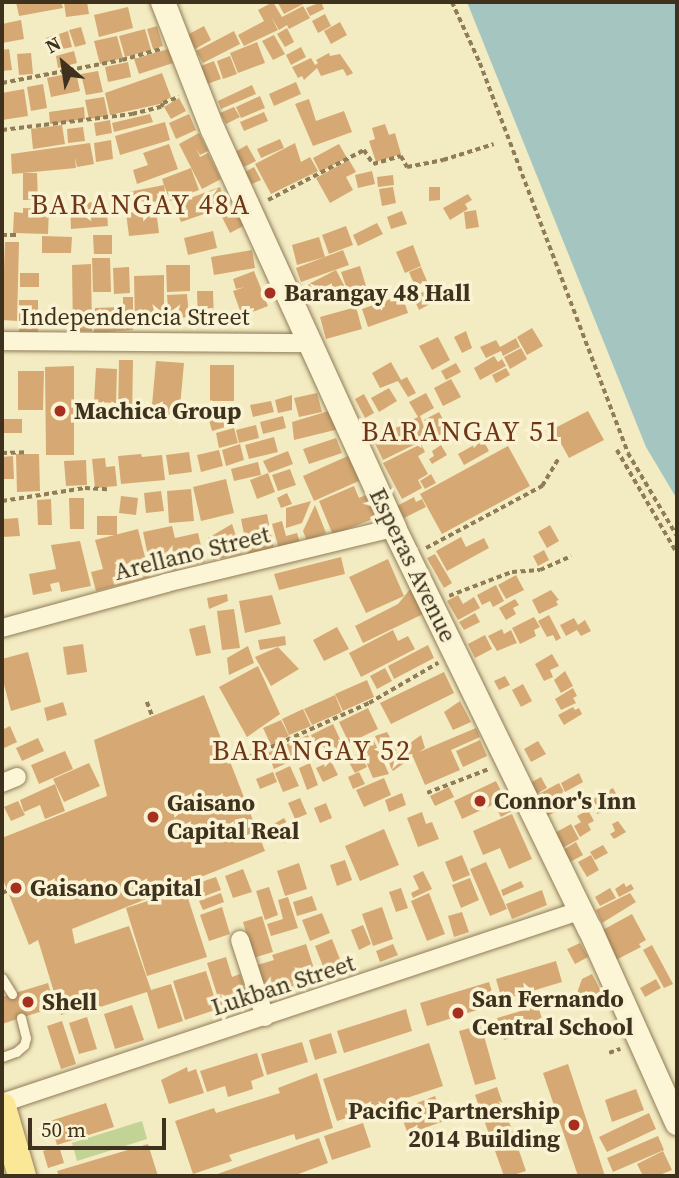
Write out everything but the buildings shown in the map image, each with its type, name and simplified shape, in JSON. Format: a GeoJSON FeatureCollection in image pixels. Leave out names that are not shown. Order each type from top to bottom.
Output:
{"type":"FeatureCollection","features":[{"type":"Feature","properties":{"kind":"main road"},"geometry":{"type":"LineString","coordinates":[[2,1110],[22,1176]]}},
{"type":"Feature","properties":{"kind":"street","name":"Esperas Avenue"},"geometry":{"type":"LineString","coordinates":[[163,2],[196,90],[394,528],[579,911],[677,1123]]}},
{"type":"Feature","properties":{"kind":"street","name":"Independencia Street"},"geometry":{"type":"LineString","coordinates":[[2,341],[310,342]]}},
{"type":"Feature","properties":{"kind":"street","name":"Arellano Street"},"geometry":{"type":"LineString","coordinates":[[2,628],[166,583],[394,528]]}},
{"type":"Feature","properties":{"kind":"street","name":"Lukban Street"},"geometry":{"type":"LineString","coordinates":[[2,1110],[265,1017],[579,911]]}},
{"type":"Feature","properties":{"kind":"street"},"geometry":{"type":"LineString","coordinates":[[240,940],[265,1017]]}},
{"type":"Feature","properties":{"kind":"lane"},"geometry":{"type":"LineString","coordinates":[[2,978],[12,994]]}},
{"type":"Feature","properties":{"kind":"lane"},"geometry":{"type":"LineString","coordinates":[[2,1057],[16,1052],[24,1045],[26,1038],[20,1018]]}},
{"type":"Feature","properties":{"kind":"path"},"geometry":{"type":"LineString","coordinates":[[452,2],[485,76],[628,453],[677,536]]}},
{"type":"Feature","properties":{"kind":"path"},"geometry":{"type":"LineString","coordinates":[[2,83],[122,60],[177,42]]}},
{"type":"Feature","properties":{"kind":"path"},"geometry":{"type":"LineString","coordinates":[[2,130],[132,114],[161,107],[163,103],[196,90]]}},
{"type":"Feature","properties":{"kind":"path"},"geometry":{"type":"LineString","coordinates":[[250,209],[365,150],[373,164],[401,156],[407,167],[443,160],[494,144]]}},
{"type":"Feature","properties":{"kind":"path"},"geometry":{"type":"LineString","coordinates":[[2,235],[18,235]]}},
{"type":"Feature","properties":{"kind":"path"},"geometry":{"type":"LineString","coordinates":[[617,450],[677,554]]}},
{"type":"Feature","properties":{"kind":"path"},"geometry":{"type":"LineString","coordinates":[[2,453],[27,452]]}},
{"type":"Feature","properties":{"kind":"path"},"geometry":{"type":"LineString","coordinates":[[409,558],[542,486],[559,458]]}},
{"type":"Feature","properties":{"kind":"path"},"geometry":{"type":"LineString","coordinates":[[2,501],[85,488],[107,489]]}},
{"type":"Feature","properties":{"kind":"path"},"geometry":{"type":"LineString","coordinates":[[429,600],[466,592],[512,572],[540,570],[571,556]]}},
{"type":"Feature","properties":{"kind":"path"},"geometry":{"type":"LineString","coordinates":[[240,761],[369,703],[455,653]]}},
{"type":"Feature","properties":{"kind":"path"},"geometry":{"type":"LineString","coordinates":[[147,702],[152,715]]}},
{"type":"Feature","properties":{"kind":"path"},"geometry":{"type":"LineString","coordinates":[[427,793],[507,761]]}},
{"type":"Feature","properties":{"kind":"path"},"geometry":{"type":"LineString","coordinates":[[2,893],[9,890]]}},
{"type":"Feature","properties":{"kind":"green space"},"geometry":{"type":"Polygon","coordinates":[[[142,1121],[147,1139],[77,1161],[72,1143],[142,1121]]]}},
{"type":"Feature","properties":{"kind":"water"},"geometry":{"type":"Polygon","coordinates":[[[467,2],[677,2],[677,499],[646,447],[467,2]]]}},
{"type":"Feature","properties":{"kind":"place","name":"Barangay 48 Hall"},"geometry":{"type":"Point","coordinates":[270,293]}},
{"type":"Feature","properties":{"kind":"place","name":"Machica Group"},"geometry":{"type":"Point","coordinates":[60,411]}},
{"type":"Feature","properties":{"kind":"place","name":"Connor's Inn"},"geometry":{"type":"Point","coordinates":[480,801]}},
{"type":"Feature","properties":{"kind":"place","name":"Gaisano Capital Real"},"geometry":{"type":"Point","coordinates":[153,817]}},
{"type":"Feature","properties":{"kind":"place","name":"Gaisano Capital"},"geometry":{"type":"Point","coordinates":[16,888]}},
{"type":"Feature","properties":{"kind":"place","name":"Shell"},"geometry":{"type":"Point","coordinates":[28,1002]}},
{"type":"Feature","properties":{"kind":"place","name":"San Fernando Central School"},"geometry":{"type":"Point","coordinates":[458,1013]}},
{"type":"Feature","properties":{"kind":"place","name":"Pacific Partnership 2014 Building"},"geometry":{"type":"Point","coordinates":[574,1125]}},
{"type":"Feature","properties":{"kind":"district","name":"BARANGAY 48A"},"geometry":{"type":"Point","coordinates":[141,204]}},
{"type":"Feature","properties":{"kind":"district","name":"BARANGAY 51"},"geometry":{"type":"Point","coordinates":[461,431]}},
{"type":"Feature","properties":{"kind":"district","name":"BARANGAY 52"},"geometry":{"type":"Point","coordinates":[312,750]}}]}
